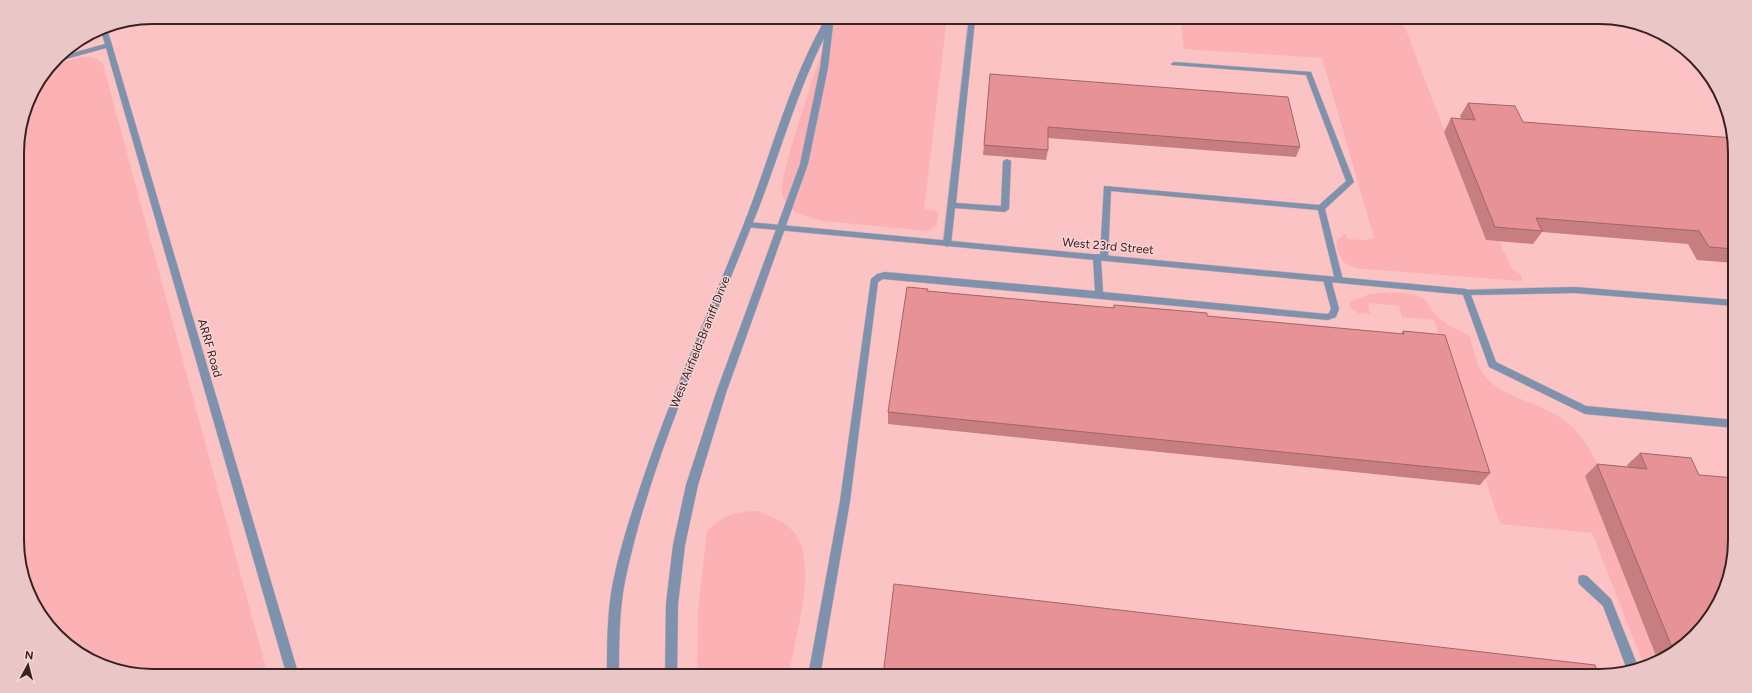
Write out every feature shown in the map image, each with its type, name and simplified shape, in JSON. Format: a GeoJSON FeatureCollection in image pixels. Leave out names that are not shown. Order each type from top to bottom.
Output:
{"type":"FeatureCollection","features":[{"type":"Feature","properties":{"kind":"street","name":"West Airfield-Braniff Drive"},"geometry":{"type":"LineString","coordinates":[[613,669],[613,642],[618,583],[631,533],[672,410],[748,225],[806,66],[827,24]]}},
{"type":"Feature","properties":{"kind":"street","name":"West Airfield-Braniff Drive"},"geometry":{"type":"LineString","coordinates":[[671,669],[672,604],[679,545],[692,485],[721,392],[804,164],[824,68],[829,24]]}},
{"type":"Feature","properties":{"kind":"street","name":"West 23rd Street"},"geometry":{"type":"LineString","coordinates":[[748,225],[1466,292]]}},
{"type":"Feature","properties":{"kind":"lane"},"geometry":{"type":"LineString","coordinates":[[948,244],[971,24]]}},
{"type":"Feature","properties":{"kind":"lane","name":"ARRF Road"},"geometry":{"type":"LineString","coordinates":[[105,34],[291,669]]}},
{"type":"Feature","properties":{"kind":"lane"},"geometry":{"type":"LineString","coordinates":[[68,57],[109,45]]}},
{"type":"Feature","properties":{"kind":"lane"},"geometry":{"type":"LineString","coordinates":[[1099,295],[1107,188],[1321,208],[1350,182],[1309,73],[1174,64]]}},
{"type":"Feature","properties":{"kind":"lane"},"geometry":{"type":"LineString","coordinates":[[952,205],[1005,209],[1007,161]]}},
{"type":"Feature","properties":{"kind":"lane"},"geometry":{"type":"LineString","coordinates":[[1321,208],[1338,280]]}},
{"type":"Feature","properties":{"kind":"lane"},"geometry":{"type":"LineString","coordinates":[[815,669],[844,501],[874,281],[876,278],[885,275],[1328,317],[1333,315],[1335,309],[1327,279]]}},
{"type":"Feature","properties":{"kind":"lane"},"geometry":{"type":"LineString","coordinates":[[1728,303],[1575,290],[1466,292],[1492,364],[1585,410],[1728,423]]}},
{"type":"Feature","properties":{"kind":"lane"},"geometry":{"type":"LineString","coordinates":[[1583,580],[1607,603],[1632,665]]}},
{"type":"Feature","properties":{"kind":"shaded area"},"geometry":{"type":"Polygon","coordinates":[[[831,24],[946,24],[924,210],[938,211],[935,226],[931,230],[927,231],[824,221],[798,213],[787,205],[782,192],[783,183],[790,151],[831,24]]]}},
{"type":"Feature","properties":{"kind":"shaded area"},"geometry":{"type":"Polygon","coordinates":[[[1181,24],[1404,24],[1486,240],[1499,241],[1512,269],[1521,275],[1521,281],[1364,269],[1345,263],[1337,248],[1339,238],[1346,234],[1347,239],[1364,240],[1374,238],[1322,58],[1184,49],[1181,24]]]}},
{"type":"Feature","properties":{"kind":"shaded area"},"geometry":{"type":"Polygon","coordinates":[[[1599,24],[1624,26],[1656,37],[1684,56],[1701,74],[1711,89],[1724,120],[1728,153],[1727,556],[1690,631],[1678,642],[1656,656],[1624,667],[1607,669],[153,669],[128,667],[96,656],[68,637],[56,625],[37,597],[26,565],[24,540],[24,145],[28,120],[41,88],[51,74],[74,51],[96,37],[120,28],[136,25],[1599,24]]]}},
{"type":"Feature","properties":{"kind":"shaded area"},"geometry":{"type":"Polygon","coordinates":[[[90,40],[85,45],[76,49],[90,40]]]}},
{"type":"Feature","properties":{"kind":"shaded area"},"geometry":{"type":"Polygon","coordinates":[[[81,57],[90,57],[103,64],[266,669],[153,669],[128,667],[112,662],[96,656],[81,647],[56,625],[37,597],[31,581],[26,565],[24,540],[24,145],[28,120],[41,88],[61,63],[81,57]]]}},
{"type":"Feature","properties":{"kind":"shaded area"},"geometry":{"type":"Polygon","coordinates":[[[1379,293],[1409,294],[1425,300],[1434,313],[1442,320],[1469,335],[1479,366],[1489,381],[1507,393],[1548,410],[1560,417],[1578,433],[1592,452],[1603,478],[1656,656],[1642,661],[1592,533],[1500,524],[1434,320],[1402,317],[1399,306],[1368,303],[1370,314],[1358,313],[1350,308],[1349,302],[1367,295],[1379,293]]]}},
{"type":"Feature","properties":{"kind":"shaded area"},"geometry":{"type":"Polygon","coordinates":[[[757,511],[780,521],[792,530],[800,544],[804,561],[805,580],[800,621],[790,669],[697,669],[698,611],[707,531],[725,517],[741,512],[757,511]]]}},
{"type":"Feature","properties":{"kind":"building"},"geometry":{"type":"Polygon","coordinates":[[[990,74],[1288,97],[1300,147],[1048,127],[1048,150],[984,145],[990,74]]]}},
{"type":"Feature","properties":{"kind":"building"},"geometry":{"type":"Polygon","coordinates":[[[1468,103],[1515,106],[1523,122],[1727,137],[1728,249],[1709,247],[1699,231],[1536,218],[1542,231],[1495,227],[1451,118],[1475,120],[1468,103]]]}},
{"type":"Feature","properties":{"kind":"building"},"geometry":{"type":"Polygon","coordinates":[[[907,287],[928,289],[927,291],[1114,308],[1114,305],[1207,313],[1207,316],[1404,334],[1403,331],[1445,335],[1490,473],[888,412],[907,287]]]}},
{"type":"Feature","properties":{"kind":"building"},"geometry":{"type":"Polygon","coordinates":[[[1640,453],[1691,458],[1699,475],[1728,477],[1727,557],[1721,581],[1711,604],[1701,619],[1690,631],[1672,646],[1597,464],[1647,469],[1640,453]]]}},
{"type":"Feature","properties":{"kind":"building"},"geometry":{"type":"Polygon","coordinates":[[[894,584],[1595,665],[1596,669],[884,669],[894,584]]]}}]}
